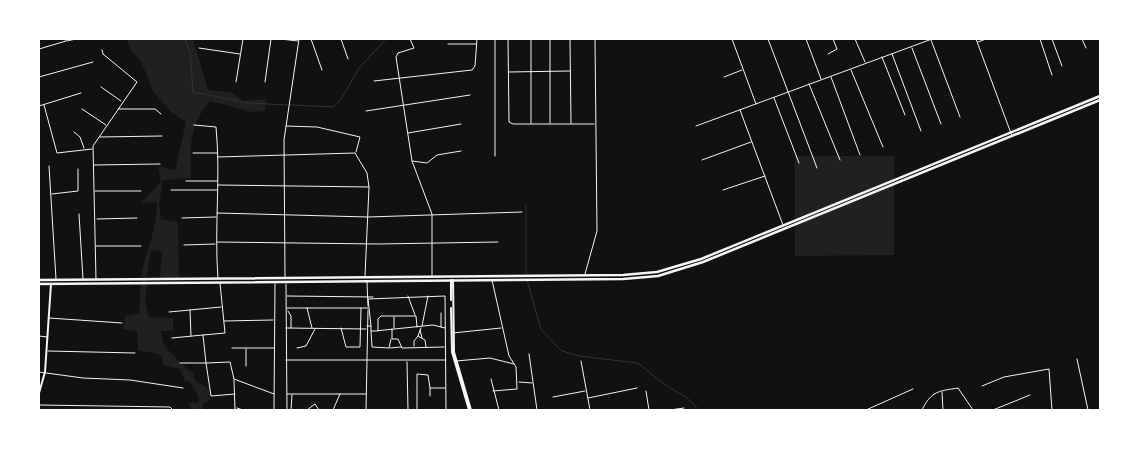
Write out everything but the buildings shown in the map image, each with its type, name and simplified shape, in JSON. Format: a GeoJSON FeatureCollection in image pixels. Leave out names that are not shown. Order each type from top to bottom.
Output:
{"type":"FeatureCollection","features":[{"type":"Feature","properties":{"kind":"main road"},"geometry":{"type":"LineString","coordinates":[[39,282],[51,284],[220,284],[638,278],[676,272],[907,179],[1100,96]]}},
{"type":"Feature","properties":{"kind":"main road"},"geometry":{"type":"LineString","coordinates":[[39,282],[56,280],[638,274],[669,269],[695,261],[906,175],[1100,100]]}},
{"type":"Feature","properties":{"kind":"main road"},"geometry":{"type":"LineString","coordinates":[[906,175],[907,179]]}},
{"type":"Feature","properties":{"kind":"main road"},"geometry":{"type":"LineString","coordinates":[[316,278],[316,283]]}},
{"type":"Feature","properties":{"kind":"street"},"geometry":{"type":"LineString","coordinates":[[39,49],[66,40],[76,39]]}},
{"type":"Feature","properties":{"kind":"street"},"geometry":{"type":"LineString","coordinates":[[236,82],[242,39]]}},
{"type":"Feature","properties":{"kind":"street"},"geometry":{"type":"LineString","coordinates":[[265,82],[270,39]]}},
{"type":"Feature","properties":{"kind":"street"},"geometry":{"type":"LineString","coordinates":[[280,39],[299,40],[286,126],[284,213],[286,279]]}},
{"type":"Feature","properties":{"kind":"street"},"geometry":{"type":"LineString","coordinates":[[311,39],[322,70]]}},
{"type":"Feature","properties":{"kind":"street"},"geometry":{"type":"LineString","coordinates":[[341,39],[348,59]]}},
{"type":"Feature","properties":{"kind":"street"},"geometry":{"type":"LineString","coordinates":[[410,39],[414,48],[396,54],[412,161],[432,214],[432,276]]}},
{"type":"Feature","properties":{"kind":"street"},"geometry":{"type":"LineString","coordinates":[[374,81],[472,70],[475,66],[476,39]]}},
{"type":"Feature","properties":{"kind":"street"},"geometry":{"type":"LineString","coordinates":[[494,156],[495,39]]}},
{"type":"Feature","properties":{"kind":"street"},"geometry":{"type":"LineString","coordinates":[[508,39],[508,122],[595,124]]}},
{"type":"Feature","properties":{"kind":"street"},"geometry":{"type":"LineString","coordinates":[[531,39],[531,124]]}},
{"type":"Feature","properties":{"kind":"street"},"geometry":{"type":"LineString","coordinates":[[550,39],[550,124]]}},
{"type":"Feature","properties":{"kind":"street"},"geometry":{"type":"LineString","coordinates":[[570,39],[571,124]]}},
{"type":"Feature","properties":{"kind":"street"},"geometry":{"type":"LineString","coordinates":[[585,274],[597,231],[595,39]]}},
{"type":"Feature","properties":{"kind":"street"},"geometry":{"type":"LineString","coordinates":[[732,39],[756,104]]}},
{"type":"Feature","properties":{"kind":"street"},"geometry":{"type":"LineString","coordinates":[[768,39],[817,168]]}},
{"type":"Feature","properties":{"kind":"street"},"geometry":{"type":"LineString","coordinates":[[810,39],[806,39],[821,79]]}},
{"type":"Feature","properties":{"kind":"street"},"geometry":{"type":"LineString","coordinates":[[828,54],[837,48],[833,39]]}},
{"type":"Feature","properties":{"kind":"street"},"geometry":{"type":"LineString","coordinates":[[855,39],[865,62]]}},
{"type":"Feature","properties":{"kind":"street"},"geometry":{"type":"LineString","coordinates":[[696,126],[851,69],[865,62],[932,39],[960,117]]}},
{"type":"Feature","properties":{"kind":"street"},"geometry":{"type":"LineString","coordinates":[[976,39],[1012,135]]}},
{"type":"Feature","properties":{"kind":"street"},"geometry":{"type":"LineString","coordinates":[[978,42],[986,39]]}},
{"type":"Feature","properties":{"kind":"street"},"geometry":{"type":"LineString","coordinates":[[1040,39],[1052,75]]}},
{"type":"Feature","properties":{"kind":"street"},"geometry":{"type":"LineString","coordinates":[[1052,39],[1062,66]]}},
{"type":"Feature","properties":{"kind":"street"},"geometry":{"type":"LineString","coordinates":[[1082,39],[1086,48]]}},
{"type":"Feature","properties":{"kind":"street"},"geometry":{"type":"LineString","coordinates":[[448,44],[476,44]]}},
{"type":"Feature","properties":{"kind":"street"},"geometry":{"type":"LineString","coordinates":[[911,46],[941,124]]}},
{"type":"Feature","properties":{"kind":"street"},"geometry":{"type":"LineString","coordinates":[[199,48],[240,54]]}},
{"type":"Feature","properties":{"kind":"street"},"geometry":{"type":"LineString","coordinates":[[96,280],[96,219],[92,149],[106,125],[137,82],[103,54],[102,50]]}},
{"type":"Feature","properties":{"kind":"street"},"geometry":{"type":"LineString","coordinates":[[892,54],[921,131]]}},
{"type":"Feature","properties":{"kind":"street"},"geometry":{"type":"LineString","coordinates":[[881,57],[905,115]]}},
{"type":"Feature","properties":{"kind":"street"},"geometry":{"type":"LineString","coordinates":[[39,77],[93,62]]}},
{"type":"Feature","properties":{"kind":"street"},"geometry":{"type":"LineString","coordinates":[[851,69],[883,147]]}},
{"type":"Feature","properties":{"kind":"street"},"geometry":{"type":"LineString","coordinates":[[724,77],[743,70]]}},
{"type":"Feature","properties":{"kind":"street"},"geometry":{"type":"LineString","coordinates":[[508,72],[571,71]]}},
{"type":"Feature","properties":{"kind":"street"},"geometry":{"type":"LineString","coordinates":[[831,76],[860,155]]}},
{"type":"Feature","properties":{"kind":"street"},"geometry":{"type":"LineString","coordinates":[[809,84],[840,160]]}},
{"type":"Feature","properties":{"kind":"street"},"geometry":{"type":"LineString","coordinates":[[100,87],[122,102]]}},
{"type":"Feature","properties":{"kind":"street"},"geometry":{"type":"LineString","coordinates":[[39,106],[81,93]]}},
{"type":"Feature","properties":{"kind":"street"},"geometry":{"type":"LineString","coordinates":[[366,111],[470,95]]}},
{"type":"Feature","properties":{"kind":"street"},"geometry":{"type":"LineString","coordinates":[[774,97],[799,163]]}},
{"type":"Feature","properties":{"kind":"street"},"geometry":{"type":"LineString","coordinates":[[44,105],[57,153],[92,149]]}},
{"type":"Feature","properties":{"kind":"street"},"geometry":{"type":"LineString","coordinates":[[82,108],[106,125]]}},
{"type":"Feature","properties":{"kind":"street"},"geometry":{"type":"LineString","coordinates":[[118,109],[155,109],[161,114]]}},
{"type":"Feature","properties":{"kind":"street"},"geometry":{"type":"LineString","coordinates":[[740,110],[783,226]]}},
{"type":"Feature","properties":{"kind":"street"},"geometry":{"type":"LineString","coordinates":[[407,133],[461,124]]}},
{"type":"Feature","properties":{"kind":"street"},"geometry":{"type":"LineString","coordinates":[[194,125],[215,126],[218,157],[218,279]]}},
{"type":"Feature","properties":{"kind":"street"},"geometry":{"type":"LineString","coordinates":[[286,126],[317,128],[360,137],[355,153],[367,173],[369,187],[364,278]]}},
{"type":"Feature","properties":{"kind":"street"},"geometry":{"type":"LineString","coordinates":[[74,132],[80,137],[84,149]]}},
{"type":"Feature","properties":{"kind":"street"},"geometry":{"type":"LineString","coordinates":[[99,137],[162,136]]}},
{"type":"Feature","properties":{"kind":"street"},"geometry":{"type":"LineString","coordinates":[[702,160],[752,142]]}},
{"type":"Feature","properties":{"kind":"street"},"geometry":{"type":"LineString","coordinates":[[412,161],[427,163],[437,155],[461,151]]}},
{"type":"Feature","properties":{"kind":"street"},"geometry":{"type":"LineString","coordinates":[[193,153],[217,153]]}},
{"type":"Feature","properties":{"kind":"street"},"geometry":{"type":"LineString","coordinates":[[218,157],[285,157],[355,153]]}},
{"type":"Feature","properties":{"kind":"street"},"geometry":{"type":"LineString","coordinates":[[94,165],[160,164]]}},
{"type":"Feature","properties":{"kind":"street"},"geometry":{"type":"LineString","coordinates":[[49,166],[56,280]]}},
{"type":"Feature","properties":{"kind":"street"},"geometry":{"type":"LineString","coordinates":[[52,194],[78,191],[78,169]]}},
{"type":"Feature","properties":{"kind":"street"},"geometry":{"type":"LineString","coordinates":[[723,190],[765,176]]}},
{"type":"Feature","properties":{"kind":"street"},"geometry":{"type":"LineString","coordinates":[[186,181],[218,181]]}},
{"type":"Feature","properties":{"kind":"street"},"geometry":{"type":"LineString","coordinates":[[218,185],[369,187]]}},
{"type":"Feature","properties":{"kind":"street"},"geometry":{"type":"LineString","coordinates":[[171,190],[217,190]]}},
{"type":"Feature","properties":{"kind":"street"},"geometry":{"type":"LineString","coordinates":[[94,192],[141,191]]}},
{"type":"Feature","properties":{"kind":"street"},"geometry":{"type":"LineString","coordinates":[[217,212],[368,217],[522,212]]}},
{"type":"Feature","properties":{"kind":"street"},"geometry":{"type":"LineString","coordinates":[[79,214],[83,280]]}},
{"type":"Feature","properties":{"kind":"street"},"geometry":{"type":"LineString","coordinates":[[182,218],[217,217]]}},
{"type":"Feature","properties":{"kind":"street"},"geometry":{"type":"LineString","coordinates":[[96,219],[137,218]]}},
{"type":"Feature","properties":{"kind":"street"},"geometry":{"type":"LineString","coordinates":[[184,246],[284,241],[365,243],[498,242]]}},
{"type":"Feature","properties":{"kind":"street"},"geometry":{"type":"LineString","coordinates":[[96,246],[141,246]]}},
{"type":"Feature","properties":{"kind":"street"},"geometry":{"type":"LineString","coordinates":[[452,280],[452,333],[455,361],[470,410]]}},
{"type":"Feature","properties":{"kind":"street"},"geometry":{"type":"LineString","coordinates":[[452,280],[452,352],[470,410]]}},
{"type":"Feature","properties":{"kind":"street"},"geometry":{"type":"LineString","coordinates":[[492,280],[509,356],[515,364],[518,382],[517,389],[493,391]]}},
{"type":"Feature","properties":{"kind":"street"},"geometry":{"type":"LineString","coordinates":[[366,410],[368,361],[367,282]]}},
{"type":"Feature","properties":{"kind":"street"},"geometry":{"type":"LineString","coordinates":[[274,410],[275,283]]}},
{"type":"Feature","properties":{"kind":"street"},"geometry":{"type":"LineString","coordinates":[[286,283],[287,410]]}},
{"type":"Feature","properties":{"kind":"street"},"geometry":{"type":"LineString","coordinates":[[39,393],[45,372],[51,284]]}},
{"type":"Feature","properties":{"kind":"street"},"geometry":{"type":"LineString","coordinates":[[172,338],[225,333],[220,284]]}},
{"type":"Feature","properties":{"kind":"street"},"geometry":{"type":"LineString","coordinates":[[286,296],[446,297],[446,410]]}},
{"type":"Feature","properties":{"kind":"street"},"geometry":{"type":"LineString","coordinates":[[408,296],[417,317],[417,327]]}},
{"type":"Feature","properties":{"kind":"street"},"geometry":{"type":"LineString","coordinates":[[414,346],[414,340],[418,336],[421,327],[428,296]]}},
{"type":"Feature","properties":{"kind":"street"},"geometry":{"type":"LineString","coordinates":[[375,297],[368,298],[372,347],[445,347]]}},
{"type":"Feature","properties":{"kind":"street"},"geometry":{"type":"LineString","coordinates":[[169,312],[222,307]]}},
{"type":"Feature","properties":{"kind":"street"},"geometry":{"type":"LineString","coordinates":[[341,328],[341,334],[346,347],[357,348],[361,346],[361,307]]}},
{"type":"Feature","properties":{"kind":"street"},"geometry":{"type":"LineString","coordinates":[[297,348],[307,346],[314,328],[306,308]]}},
{"type":"Feature","properties":{"kind":"street"},"geometry":{"type":"LineString","coordinates":[[286,309],[368,308]]}},
{"type":"Feature","properties":{"kind":"street"},"geometry":{"type":"LineString","coordinates":[[190,309],[191,336]]}},
{"type":"Feature","properties":{"kind":"street"},"geometry":{"type":"LineString","coordinates":[[286,309],[292,316],[291,328]]}},
{"type":"Feature","properties":{"kind":"street"},"geometry":{"type":"LineString","coordinates":[[441,312],[441,327]]}},
{"type":"Feature","properties":{"kind":"street"},"geometry":{"type":"LineString","coordinates":[[378,331],[378,319],[381,316],[415,316]]}},
{"type":"Feature","properties":{"kind":"street"},"geometry":{"type":"LineString","coordinates":[[389,348],[392,339],[394,317]]}},
{"type":"Feature","properties":{"kind":"street"},"geometry":{"type":"LineString","coordinates":[[48,318],[122,323]]}},
{"type":"Feature","properties":{"kind":"street"},"geometry":{"type":"LineString","coordinates":[[223,321],[274,320]]}},
{"type":"Feature","properties":{"kind":"street"},"geometry":{"type":"LineString","coordinates":[[371,331],[433,325],[445,328]]}},
{"type":"Feature","properties":{"kind":"street"},"geometry":{"type":"LineString","coordinates":[[286,328],[361,329],[371,326]]}},
{"type":"Feature","properties":{"kind":"street"},"geometry":{"type":"LineString","coordinates":[[452,333],[503,328]]}},
{"type":"Feature","properties":{"kind":"street"},"geometry":{"type":"LineString","coordinates":[[420,330],[426,348]]}},
{"type":"Feature","properties":{"kind":"street"},"geometry":{"type":"LineString","coordinates":[[203,335],[210,396],[234,394]]}},
{"type":"Feature","properties":{"kind":"street"},"geometry":{"type":"LineString","coordinates":[[39,336],[47,337]]}},
{"type":"Feature","properties":{"kind":"street"},"geometry":{"type":"LineString","coordinates":[[418,336],[422,338]]}},
{"type":"Feature","properties":{"kind":"street"},"geometry":{"type":"LineString","coordinates":[[392,339],[398,339],[401,347]]}},
{"type":"Feature","properties":{"kind":"street"},"geometry":{"type":"LineString","coordinates":[[232,348],[274,348]]}},
{"type":"Feature","properties":{"kind":"street"},"geometry":{"type":"LineString","coordinates":[[246,348],[246,366]]}},
{"type":"Feature","properties":{"kind":"street"},"geometry":{"type":"LineString","coordinates":[[47,351],[135,353]]}},
{"type":"Feature","properties":{"kind":"street"},"geometry":{"type":"LineString","coordinates":[[529,354],[537,410]]}},
{"type":"Feature","properties":{"kind":"street"},"geometry":{"type":"LineString","coordinates":[[455,361],[490,358],[515,364]]}},
{"type":"Feature","properties":{"kind":"street"},"geometry":{"type":"LineString","coordinates":[[1078,359],[1088,410]]}},
{"type":"Feature","properties":{"kind":"street"},"geometry":{"type":"LineString","coordinates":[[286,360],[446,360]]}},
{"type":"Feature","properties":{"kind":"street"},"geometry":{"type":"LineString","coordinates":[[407,361],[408,410]]}},
{"type":"Feature","properties":{"kind":"street"},"geometry":{"type":"LineString","coordinates":[[581,361],[590,410]]}},
{"type":"Feature","properties":{"kind":"street"},"geometry":{"type":"LineString","coordinates":[[180,363],[231,362],[234,379],[235,410]]}},
{"type":"Feature","properties":{"kind":"street"},"geometry":{"type":"LineString","coordinates":[[982,386],[1004,377],[1049,369],[1052,410]]}},
{"type":"Feature","properties":{"kind":"street"},"geometry":{"type":"LineString","coordinates":[[39,372],[183,388]]}},
{"type":"Feature","properties":{"kind":"street"},"geometry":{"type":"LineString","coordinates":[[417,410],[418,374],[428,375],[430,396]]}},
{"type":"Feature","properties":{"kind":"street"},"geometry":{"type":"LineString","coordinates":[[234,379],[274,394]]}},
{"type":"Feature","properties":{"kind":"street"},"geometry":{"type":"LineString","coordinates":[[491,379],[499,410]]}},
{"type":"Feature","properties":{"kind":"street"},"geometry":{"type":"LineString","coordinates":[[518,382],[532,383]]}},
{"type":"Feature","properties":{"kind":"street"},"geometry":{"type":"LineString","coordinates":[[430,388],[446,388]]}},
{"type":"Feature","properties":{"kind":"street"},"geometry":{"type":"LineString","coordinates":[[588,398],[637,388]]}},
{"type":"Feature","properties":{"kind":"street"},"geometry":{"type":"LineString","coordinates":[[922,410],[929,397],[942,391],[959,388],[973,410]]}},
{"type":"Feature","properties":{"kind":"street"},"geometry":{"type":"LineString","coordinates":[[866,410],[913,389]]}},
{"type":"Feature","properties":{"kind":"street"},"geometry":{"type":"LineString","coordinates":[[553,397],[586,391]]}},
{"type":"Feature","properties":{"kind":"street"},"geometry":{"type":"LineString","coordinates":[[646,391],[649,410]]}},
{"type":"Feature","properties":{"kind":"street"},"geometry":{"type":"LineString","coordinates":[[942,391],[943,410]]}},
{"type":"Feature","properties":{"kind":"street"},"geometry":{"type":"LineString","coordinates":[[287,394],[366,394]]}},
{"type":"Feature","properties":{"kind":"street"},"geometry":{"type":"LineString","coordinates":[[292,394],[292,410]]}},
{"type":"Feature","properties":{"kind":"street"},"geometry":{"type":"LineString","coordinates":[[333,410],[340,394]]}},
{"type":"Feature","properties":{"kind":"street"},"geometry":{"type":"LineString","coordinates":[[993,410],[1030,395]]}},
{"type":"Feature","properties":{"kind":"street"},"geometry":{"type":"LineString","coordinates":[[39,404],[146,409],[171,408],[173,410]]}},
{"type":"Feature","properties":{"kind":"street"},"geometry":{"type":"LineString","coordinates":[[308,410],[311,405],[315,404],[319,410]]}},
{"type":"Feature","properties":{"kind":"street"},"geometry":{"type":"LineString","coordinates":[[235,407],[243,410]]}},
{"type":"Feature","properties":{"kind":"street"},"geometry":{"type":"LineString","coordinates":[[670,410],[684,408]]}},
{"type":"Feature","properties":{"kind":"shaded area"},"geometry":{"type":"Polygon","coordinates":[[[126,39],[193,39],[208,90],[231,92],[243,101],[266,99],[265,111],[252,112],[210,101],[194,128],[191,146],[191,178],[163,180],[159,205],[161,219],[178,222],[179,278],[160,278],[162,251],[151,250],[147,277],[141,277],[153,231],[157,202],[141,203],[161,182],[158,166],[175,171],[186,122],[170,111],[153,91],[141,61],[132,52],[126,39]]]}},
{"type":"Feature","properties":{"kind":"shaded area"},"geometry":{"type":"Polygon","coordinates":[[[795,156],[894,156],[894,255],[795,256],[795,156]]]}},
{"type":"Feature","properties":{"kind":"shaded area"},"geometry":{"type":"Polygon","coordinates":[[[141,279],[148,279],[145,300],[149,317],[173,318],[173,331],[161,331],[165,346],[193,373],[194,379],[209,390],[210,401],[203,403],[203,410],[191,410],[189,402],[199,403],[198,395],[189,381],[185,381],[180,369],[164,365],[161,355],[138,350],[137,331],[123,329],[125,316],[139,313],[141,279]]]}},
{"type":"Feature","properties":{"kind":"waterway"},"geometry":{"type":"LineString","coordinates":[[185,39],[190,52],[193,92],[249,103],[287,105]]}},
{"type":"Feature","properties":{"kind":"waterway"},"geometry":{"type":"LineString","coordinates":[[290,105],[333,107],[340,101],[359,68],[386,39]]}},
{"type":"Feature","properties":{"kind":"waterway"},"geometry":{"type":"LineString","coordinates":[[526,205],[526,276]]}},
{"type":"Feature","properties":{"kind":"waterway"},"geometry":{"type":"LineString","coordinates":[[527,280],[541,329],[560,350],[578,356],[638,363],[664,384],[687,398],[699,410]]}}]}
